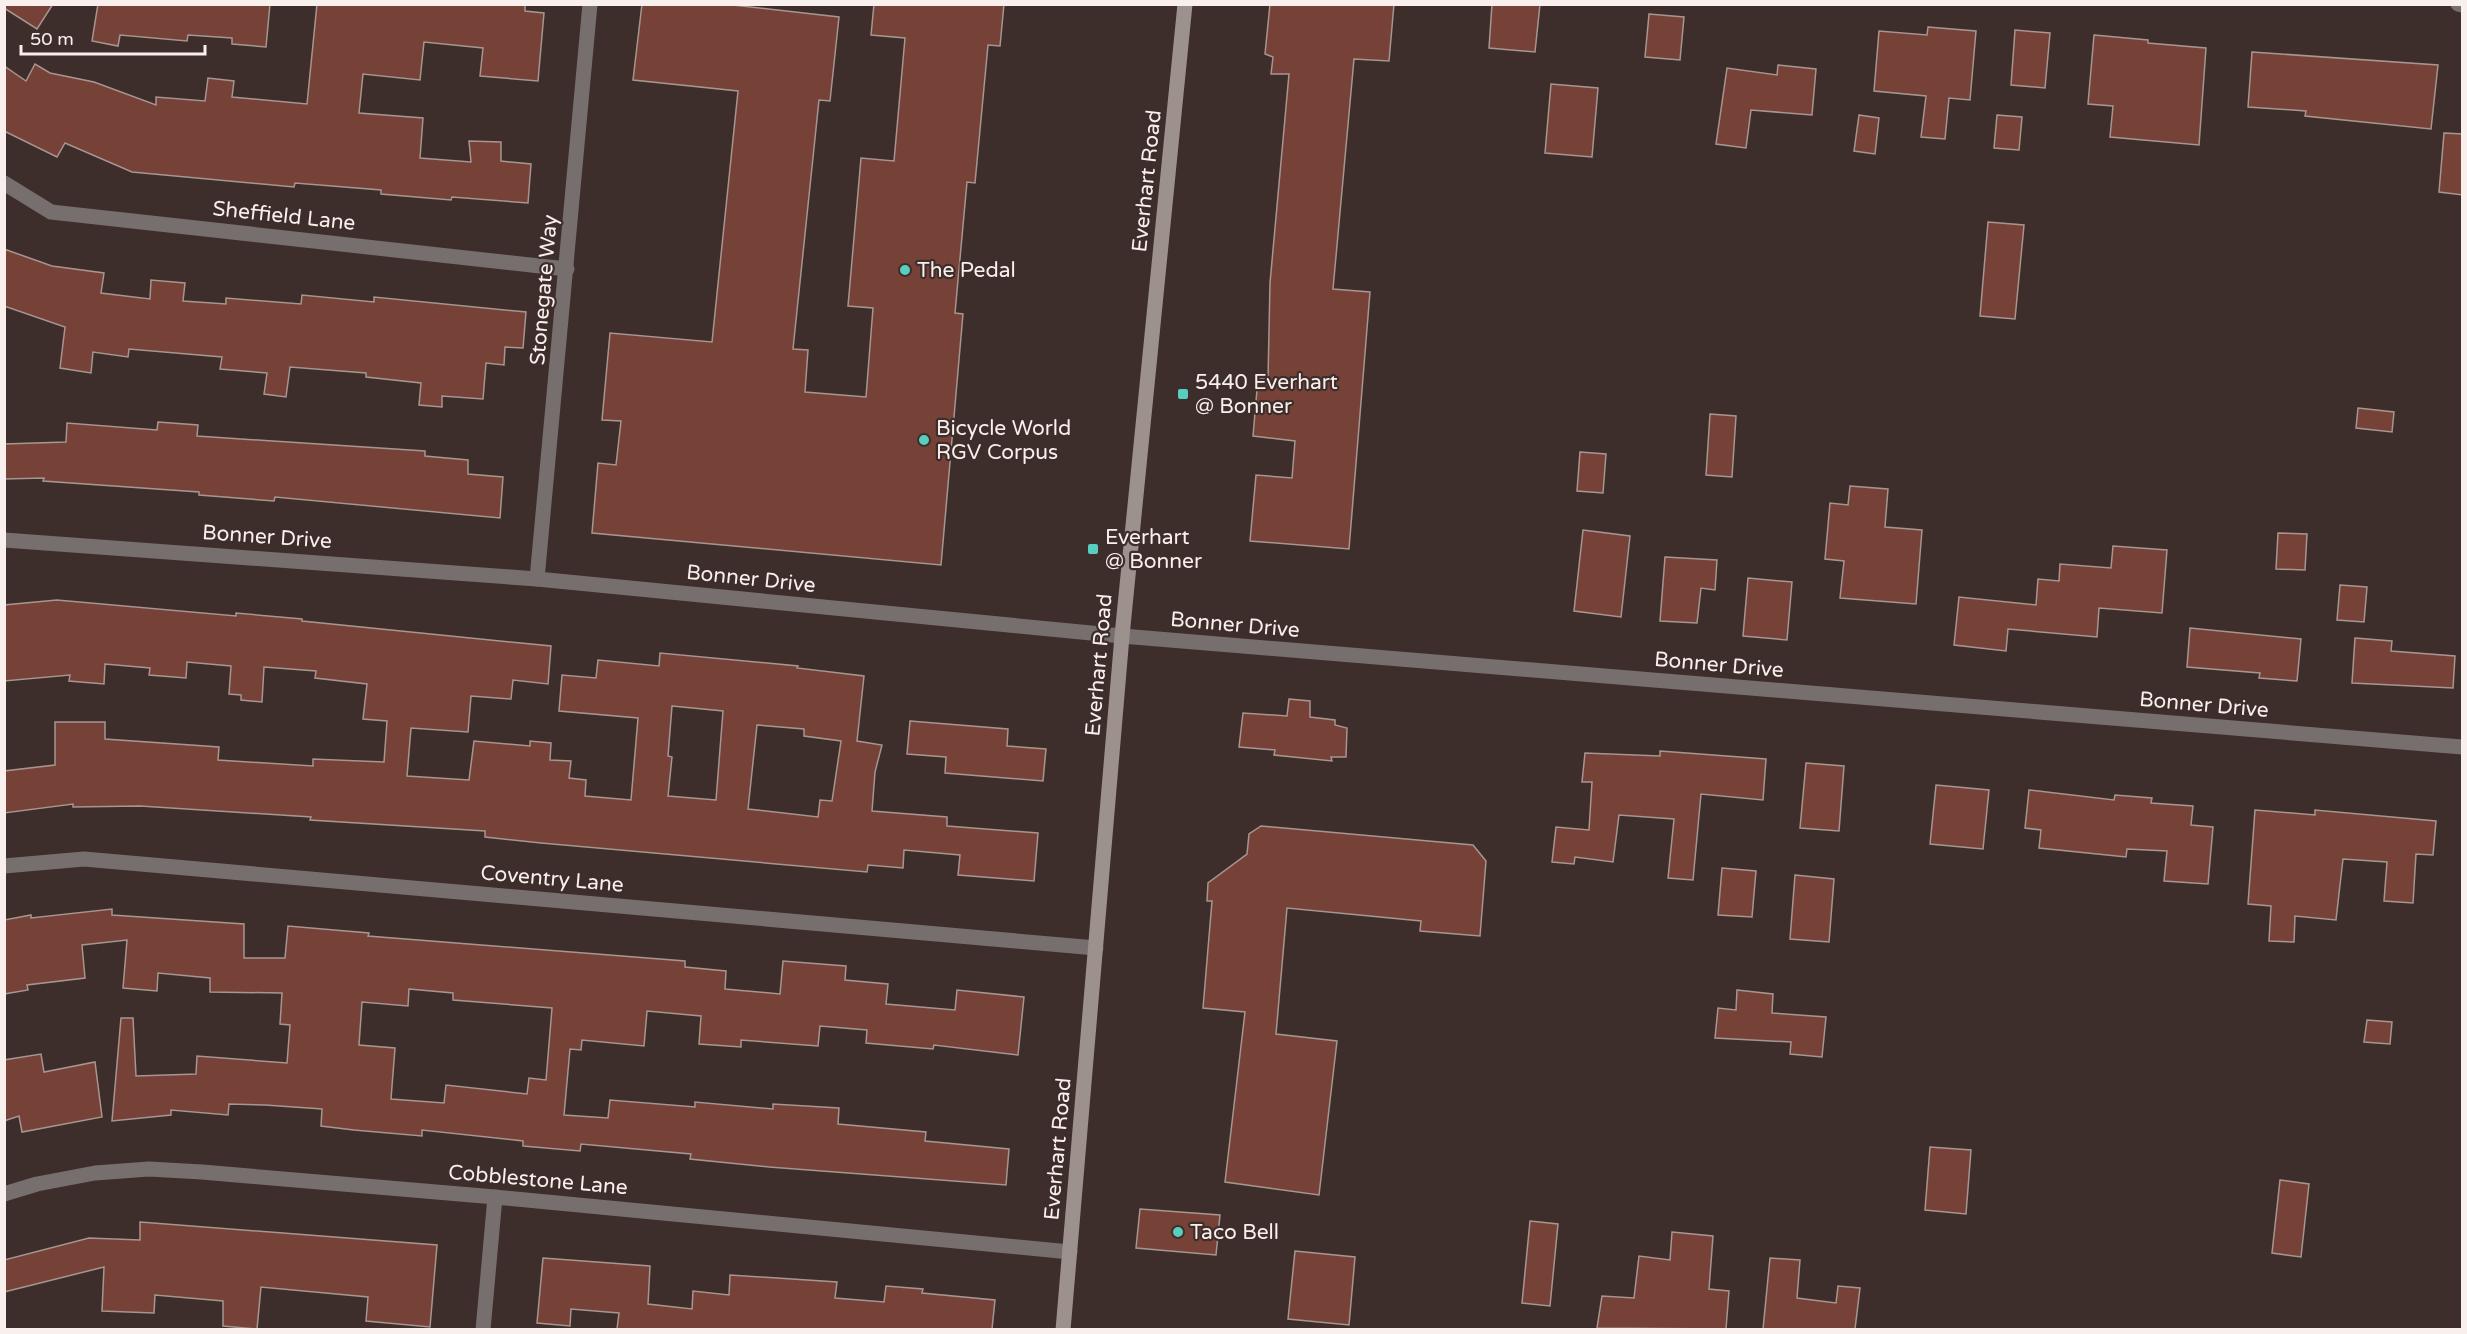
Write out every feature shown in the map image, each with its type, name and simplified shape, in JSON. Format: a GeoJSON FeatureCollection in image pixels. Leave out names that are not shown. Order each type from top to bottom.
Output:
{"type":"FeatureCollection","features":[{"type":"Feature","properties":{"kind":"main road","name":"Everhart Road"},"geometry":{"type":"LineString","coordinates":[[1063,1329],[1122,636],[1185,4]]}},
{"type":"Feature","properties":{"kind":"street","name":"Stonegate Way"},"geometry":{"type":"LineString","coordinates":[[537,579],[590,4]]}},
{"type":"Feature","properties":{"kind":"street","name":"Sheffield Lane"},"geometry":{"type":"LineString","coordinates":[[4,183],[51,212],[567,269]]}},
{"type":"Feature","properties":{"kind":"street","name":"Bonner Drive"},"geometry":{"type":"LineString","coordinates":[[4,540],[537,579],[1122,636],[2463,747]]}},
{"type":"Feature","properties":{"kind":"street","name":"Coventry Lane"},"geometry":{"type":"LineString","coordinates":[[4,866],[84,859],[1096,948]]}},
{"type":"Feature","properties":{"kind":"street","name":"Cobblestone Lane"},"geometry":{"type":"LineString","coordinates":[[4,1194],[37,1184],[95,1173],[149,1169],[495,1197],[1070,1252]]}},
{"type":"Feature","properties":{"kind":"street"},"geometry":{"type":"LineString","coordinates":[[483,1329],[495,1197]]}},
{"type":"Feature","properties":{"kind":"building"},"geometry":{"type":"Polygon","coordinates":[[[4,4],[53,4],[37,29],[4,8],[4,4]]]}},
{"type":"Feature","properties":{"kind":"building"},"geometry":{"type":"Polygon","coordinates":[[[98,4],[270,4],[266,47],[232,44],[232,38],[188,35],[187,41],[120,35],[118,46],[92,41],[98,4]]]}},
{"type":"Feature","properties":{"kind":"building"},"geometry":{"type":"Polygon","coordinates":[[[317,4],[525,4],[525,11],[544,13],[538,81],[480,76],[483,48],[424,42],[420,80],[363,74],[359,113],[423,118],[420,158],[471,162],[469,141],[501,142],[501,161],[531,164],[528,203],[452,197],[451,200],[381,194],[381,190],[295,183],[294,187],[132,172],[65,143],[57,157],[4,131],[4,66],[26,81],[35,64],[50,73],[94,82],[156,105],[156,97],[205,101],[208,78],[234,81],[232,97],[307,104],[317,4]]]}},
{"type":"Feature","properties":{"kind":"building"},"geometry":{"type":"Polygon","coordinates":[[[642,4],[724,4],[839,17],[830,101],[819,100],[793,349],[808,350],[805,392],[866,397],[873,308],[848,306],[861,158],[894,161],[905,38],[871,35],[874,4],[1004,4],[1000,46],[988,45],[975,183],[967,182],[955,313],[963,314],[941,565],[592,533],[598,463],[616,465],[621,421],[602,420],[610,333],[712,342],[738,91],[633,80],[642,4]]]}},
{"type":"Feature","properties":{"kind":"building"},"geometry":{"type":"Polygon","coordinates":[[[1270,4],[1394,4],[1389,61],[1354,59],[1333,289],[1370,292],[1349,549],[1250,541],[1256,475],[1292,478],[1295,441],[1253,436],[1258,378],[1268,379],[1270,283],[1289,74],[1271,74],[1273,57],[1265,54],[1270,4]]]}},
{"type":"Feature","properties":{"kind":"building"},"geometry":{"type":"Polygon","coordinates":[[[1492,4],[1540,4],[1535,52],[1489,48],[1492,4]]]}},
{"type":"Feature","properties":{"kind":"building"},"geometry":{"type":"Polygon","coordinates":[[[1649,14],[1684,17],[1680,60],[1645,57],[1649,14]]]}},
{"type":"Feature","properties":{"kind":"building"},"geometry":{"type":"Polygon","coordinates":[[[1928,27],[1976,31],[1970,100],[1949,98],[1945,139],[1921,137],[1926,96],[1874,91],[1879,31],[1927,35],[1928,27]]]}},
{"type":"Feature","properties":{"kind":"building"},"geometry":{"type":"Polygon","coordinates":[[[2015,30],[2050,33],[2045,88],[2011,85],[2015,30]]]}},
{"type":"Feature","properties":{"kind":"building"},"geometry":{"type":"Polygon","coordinates":[[[2094,35],[2206,48],[2199,145],[2110,137],[2113,106],[2088,104],[2094,35]]]}},
{"type":"Feature","properties":{"kind":"building"},"geometry":{"type":"Polygon","coordinates":[[[2252,52],[2438,65],[2431,129],[2305,116],[2306,111],[2248,107],[2252,52]]]}},
{"type":"Feature","properties":{"kind":"building"},"geometry":{"type":"Polygon","coordinates":[[[1778,65],[1816,69],[1812,115],[1751,110],[1746,148],[1716,144],[1727,68],[1777,75],[1778,65]]]}},
{"type":"Feature","properties":{"kind":"building"},"geometry":{"type":"Polygon","coordinates":[[[1551,84],[1598,88],[1592,157],[1545,153],[1551,84]]]}},
{"type":"Feature","properties":{"kind":"building"},"geometry":{"type":"Polygon","coordinates":[[[1859,115],[1879,118],[1875,154],[1854,151],[1859,115]]]}},
{"type":"Feature","properties":{"kind":"building"},"geometry":{"type":"Polygon","coordinates":[[[1997,115],[2022,117],[2019,150],[1994,148],[1997,115]]]}},
{"type":"Feature","properties":{"kind":"building"},"geometry":{"type":"Polygon","coordinates":[[[2444,133],[2463,134],[2463,195],[2439,192],[2444,133]]]}},
{"type":"Feature","properties":{"kind":"building"},"geometry":{"type":"Polygon","coordinates":[[[1988,222],[2024,225],[2015,319],[1980,316],[1988,222]]]}},
{"type":"Feature","properties":{"kind":"building"},"geometry":{"type":"Polygon","coordinates":[[[4,249],[52,266],[104,273],[101,293],[150,299],[151,280],[185,283],[183,301],[226,304],[226,298],[301,304],[302,295],[374,302],[374,297],[526,312],[523,348],[505,347],[504,365],[486,363],[483,399],[442,396],[442,407],[419,405],[421,383],[366,377],[366,373],[290,367],[286,397],[264,394],[267,373],[220,369],[222,357],[129,349],[128,357],[93,352],[91,373],[60,368],[65,327],[4,306],[4,249]]]}},
{"type":"Feature","properties":{"kind":"building"},"geometry":{"type":"Polygon","coordinates":[[[2358,408],[2394,412],[2392,432],[2356,428],[2358,408]]]}},
{"type":"Feature","properties":{"kind":"building"},"geometry":{"type":"Polygon","coordinates":[[[1710,414],[1736,416],[1732,477],[1706,475],[1710,414]]]}},
{"type":"Feature","properties":{"kind":"building"},"geometry":{"type":"Polygon","coordinates":[[[158,422],[198,425],[197,436],[425,451],[425,456],[468,460],[468,474],[503,477],[500,518],[275,497],[274,501],[199,495],[199,492],[43,481],[44,478],[4,479],[4,444],[66,442],[67,423],[157,430],[158,422]]]}},
{"type":"Feature","properties":{"kind":"building"},"geometry":{"type":"Polygon","coordinates":[[[1580,452],[1606,454],[1603,493],[1577,491],[1580,452]]]}},
{"type":"Feature","properties":{"kind":"building"},"geometry":{"type":"Polygon","coordinates":[[[1850,486],[1888,489],[1885,527],[1922,530],[1916,604],[1840,598],[1844,561],[1825,559],[1830,503],[1848,505],[1850,486]]]}},
{"type":"Feature","properties":{"kind":"building"},"geometry":{"type":"Polygon","coordinates":[[[1583,530],[1630,536],[1621,617],[1574,611],[1583,530]]]}},
{"type":"Feature","properties":{"kind":"building"},"geometry":{"type":"Polygon","coordinates":[[[2278,533],[2307,534],[2305,570],[2276,569],[2278,533]]]}},
{"type":"Feature","properties":{"kind":"building"},"geometry":{"type":"Polygon","coordinates":[[[2113,546],[2167,550],[2162,613],[2099,608],[2097,637],[2008,629],[2006,651],[1954,645],[1959,597],[2036,605],[2038,579],[2059,581],[2060,564],[2111,568],[2113,546]]]}},
{"type":"Feature","properties":{"kind":"building"},"geometry":{"type":"Polygon","coordinates":[[[1665,557],[1717,560],[1715,590],[1701,588],[1697,623],[1660,621],[1665,557]]]}},
{"type":"Feature","properties":{"kind":"building"},"geometry":{"type":"Polygon","coordinates":[[[1748,578],[1792,582],[1787,640],[1743,636],[1748,578]]]}},
{"type":"Feature","properties":{"kind":"building"},"geometry":{"type":"Polygon","coordinates":[[[2340,585],[2367,587],[2364,622],[2337,620],[2340,585]]]}},
{"type":"Feature","properties":{"kind":"building"},"geometry":{"type":"Polygon","coordinates":[[[57,600],[236,616],[236,613],[551,646],[548,684],[513,680],[511,699],[471,696],[468,732],[411,728],[407,776],[469,780],[474,741],[530,746],[530,741],[551,743],[550,760],[571,761],[569,778],[586,780],[585,796],[631,800],[638,718],[559,711],[562,675],[596,678],[598,660],[659,666],[660,653],[798,666],[797,668],[864,676],[857,741],[882,745],[875,772],[872,811],[947,817],[947,826],[1038,833],[1034,881],[958,875],[960,855],[904,850],[903,868],[868,865],[867,872],[541,843],[485,837],[485,831],[310,820],[311,817],[140,806],[73,807],[73,804],[4,813],[4,771],[55,765],[55,722],[105,722],[105,739],[219,747],[218,760],[313,766],[313,759],[384,762],[387,721],[363,719],[367,684],[315,678],[316,671],[264,667],[262,702],[241,700],[241,695],[229,694],[231,666],[187,662],[186,678],[149,675],[150,668],[105,664],[104,684],[69,681],[70,675],[4,681],[4,605],[57,600]],[[672,706],[668,756],[672,757],[668,796],[716,800],[723,711],[672,706]],[[757,725],[748,809],[818,817],[820,800],[832,801],[841,741],[804,736],[804,729],[757,725]]]}},
{"type":"Feature","properties":{"kind":"building"},"geometry":{"type":"Polygon","coordinates":[[[2190,628],[2301,639],[2297,681],[2259,678],[2260,673],[2187,667],[2190,628]]]}},
{"type":"Feature","properties":{"kind":"building"},"geometry":{"type":"Polygon","coordinates":[[[2355,638],[2392,641],[2391,651],[2455,656],[2453,688],[2352,683],[2355,638]]]}},
{"type":"Feature","properties":{"kind":"building"},"geometry":{"type":"Polygon","coordinates":[[[1289,699],[1310,701],[1310,717],[1335,720],[1335,725],[1347,728],[1346,757],[1331,757],[1332,761],[1274,755],[1275,750],[1239,747],[1243,713],[1287,716],[1289,699]]]}},
{"type":"Feature","properties":{"kind":"building"},"geometry":{"type":"Polygon","coordinates":[[[910,721],[1008,729],[1007,746],[1046,749],[1043,781],[945,773],[946,757],[907,754],[910,721]]]}},
{"type":"Feature","properties":{"kind":"building"},"geometry":{"type":"Polygon","coordinates":[[[1660,751],[1766,759],[1763,800],[1701,794],[1693,880],[1668,878],[1674,819],[1619,815],[1613,862],[1575,857],[1574,864],[1552,862],[1556,827],[1589,830],[1592,782],[1582,782],[1585,753],[1660,756],[1660,751]]]}},
{"type":"Feature","properties":{"kind":"building"},"geometry":{"type":"Polygon","coordinates":[[[1806,763],[1844,766],[1839,831],[1800,828],[1806,763]]]}},
{"type":"Feature","properties":{"kind":"building"},"geometry":{"type":"Polygon","coordinates":[[[1936,785],[1989,790],[1983,849],[1930,844],[1936,785]]]}},
{"type":"Feature","properties":{"kind":"building"},"geometry":{"type":"Polygon","coordinates":[[[2029,790],[2114,800],[2115,795],[2152,798],[2151,803],[2193,806],[2191,825],[2213,827],[2208,884],[2164,881],[2167,851],[2127,849],[2126,857],[2039,848],[2041,830],[2025,828],[2029,790]]]}},
{"type":"Feature","properties":{"kind":"building"},"geometry":{"type":"Polygon","coordinates":[[[2255,810],[2315,815],[2315,810],[2436,821],[2433,855],[2416,854],[2413,903],[2384,901],[2387,862],[2343,859],[2336,920],[2295,916],[2294,942],[2269,941],[2271,906],[2248,904],[2255,810]]]}},
{"type":"Feature","properties":{"kind":"building"},"geometry":{"type":"Polygon","coordinates":[[[1261,826],[1473,845],[1486,861],[1480,936],[1420,931],[1421,921],[1287,908],[1276,1034],[1337,1041],[1319,1195],[1225,1182],[1245,1012],[1203,1008],[1212,901],[1207,901],[1208,883],[1247,854],[1249,834],[1261,826]]]}},
{"type":"Feature","properties":{"kind":"building"},"geometry":{"type":"Polygon","coordinates":[[[1722,868],[1756,871],[1752,917],[1718,915],[1722,868]]]}},
{"type":"Feature","properties":{"kind":"building"},"geometry":{"type":"Polygon","coordinates":[[[1795,875],[1834,879],[1829,942],[1790,939],[1795,875]]]}},
{"type":"Feature","properties":{"kind":"building"},"geometry":{"type":"Polygon","coordinates":[[[112,909],[112,915],[244,924],[244,958],[285,958],[288,926],[369,933],[368,936],[685,961],[685,967],[726,971],[725,989],[780,994],[783,961],[846,966],[845,980],[888,984],[886,1004],[955,1010],[957,990],[1024,997],[1018,1055],[934,1045],[933,1049],[866,1043],[867,1030],[820,1026],[818,1046],[741,1040],[741,1047],[699,1044],[701,1016],[647,1011],[644,1046],[582,1040],[581,1050],[570,1049],[564,1115],[608,1118],[610,1100],[695,1107],[695,1102],[773,1109],[773,1104],[839,1108],[838,1124],[926,1132],[925,1141],[1009,1149],[1006,1185],[769,1167],[690,1159],[691,1154],[581,1144],[580,1151],[523,1146],[523,1141],[422,1130],[422,1136],[354,1130],[321,1126],[322,1109],[229,1104],[228,1115],[171,1110],[171,1115],[112,1121],[121,1018],[133,1018],[136,1076],[196,1074],[197,1056],[287,1063],[290,1025],[280,1024],[282,993],[210,992],[210,978],[158,973],[157,991],[123,988],[127,940],[82,945],[85,978],[27,985],[28,990],[4,994],[4,920],[31,915],[31,918],[112,909]],[[409,989],[408,1006],[362,1002],[359,1045],[395,1048],[391,1099],[444,1103],[446,1085],[527,1094],[529,1078],[546,1080],[552,1008],[453,1000],[453,993],[409,989]]]}},
{"type":"Feature","properties":{"kind":"building"},"geometry":{"type":"Polygon","coordinates":[[[1737,990],[1773,994],[1772,1013],[1826,1017],[1822,1057],[1790,1054],[1791,1042],[1715,1038],[1718,1008],[1736,1010],[1737,990]]]}},
{"type":"Feature","properties":{"kind":"building"},"geometry":{"type":"Polygon","coordinates":[[[2367,1020],[2392,1022],[2390,1044],[2364,1042],[2367,1020]]]}},
{"type":"Feature","properties":{"kind":"building"},"geometry":{"type":"Polygon","coordinates":[[[41,1054],[44,1072],[95,1062],[102,1117],[22,1132],[19,1116],[4,1121],[4,1060],[41,1054]]]}},
{"type":"Feature","properties":{"kind":"building"},"geometry":{"type":"Polygon","coordinates":[[[1930,1147],[1971,1150],[1966,1214],[1925,1210],[1930,1147]]]}},
{"type":"Feature","properties":{"kind":"building"},"geometry":{"type":"Polygon","coordinates":[[[2280,1180],[2309,1184],[2301,1257],[2272,1253],[2280,1180]]]}},
{"type":"Feature","properties":{"kind":"building","name":"Taco Bell"},"geometry":{"type":"Polygon","coordinates":[[[1140,1209],[1220,1215],[1216,1255],[1136,1248],[1140,1209]]]}},
{"type":"Feature","properties":{"kind":"building"},"geometry":{"type":"Polygon","coordinates":[[[1530,1221],[1558,1224],[1550,1306],[1522,1303],[1530,1221]]]}},
{"type":"Feature","properties":{"kind":"building"},"geometry":{"type":"Polygon","coordinates":[[[140,1222],[437,1245],[430,1327],[366,1321],[368,1297],[261,1287],[257,1329],[223,1326],[223,1301],[155,1295],[154,1313],[102,1311],[104,1267],[4,1292],[4,1260],[89,1238],[140,1240],[140,1222]]]}},
{"type":"Feature","properties":{"kind":"building"},"geometry":{"type":"Polygon","coordinates":[[[1672,1232],[1713,1236],[1709,1289],[1729,1291],[1726,1329],[1597,1328],[1602,1296],[1634,1298],[1639,1256],[1670,1260],[1672,1232]]]}},
{"type":"Feature","properties":{"kind":"building"},"geometry":{"type":"Polygon","coordinates":[[[1295,1251],[1355,1257],[1349,1325],[1288,1319],[1295,1251]]]}},
{"type":"Feature","properties":{"kind":"building"},"geometry":{"type":"Polygon","coordinates":[[[543,1258],[650,1266],[648,1304],[692,1309],[693,1291],[729,1295],[730,1275],[837,1282],[835,1298],[884,1302],[886,1286],[923,1289],[922,1293],[995,1300],[992,1329],[617,1329],[619,1313],[571,1309],[570,1326],[537,1323],[543,1258]]]}},
{"type":"Feature","properties":{"kind":"building"},"geometry":{"type":"Polygon","coordinates":[[[1770,1258],[1800,1260],[1797,1298],[1836,1303],[1838,1286],[1860,1288],[1855,1329],[1763,1329],[1770,1258]]]}},
{"type":"Feature","properties":{"kind":"place","name":"The Pedal"},"geometry":{"type":"Point","coordinates":[905,270]}},
{"type":"Feature","properties":{"kind":"place","name":"5440 Everhart @ Bonner"},"geometry":{"type":"Point","coordinates":[1183,394]}},
{"type":"Feature","properties":{"kind":"place","name":"Bicycle World RGV Corpus"},"geometry":{"type":"Point","coordinates":[924,440]}},
{"type":"Feature","properties":{"kind":"place","name":"Everhart @ Bonner"},"geometry":{"type":"Point","coordinates":[1093,549]}},
{"type":"Feature","properties":{"kind":"place","name":"Taco Bell"},"geometry":{"type":"Point","coordinates":[1178,1232]}}]}
